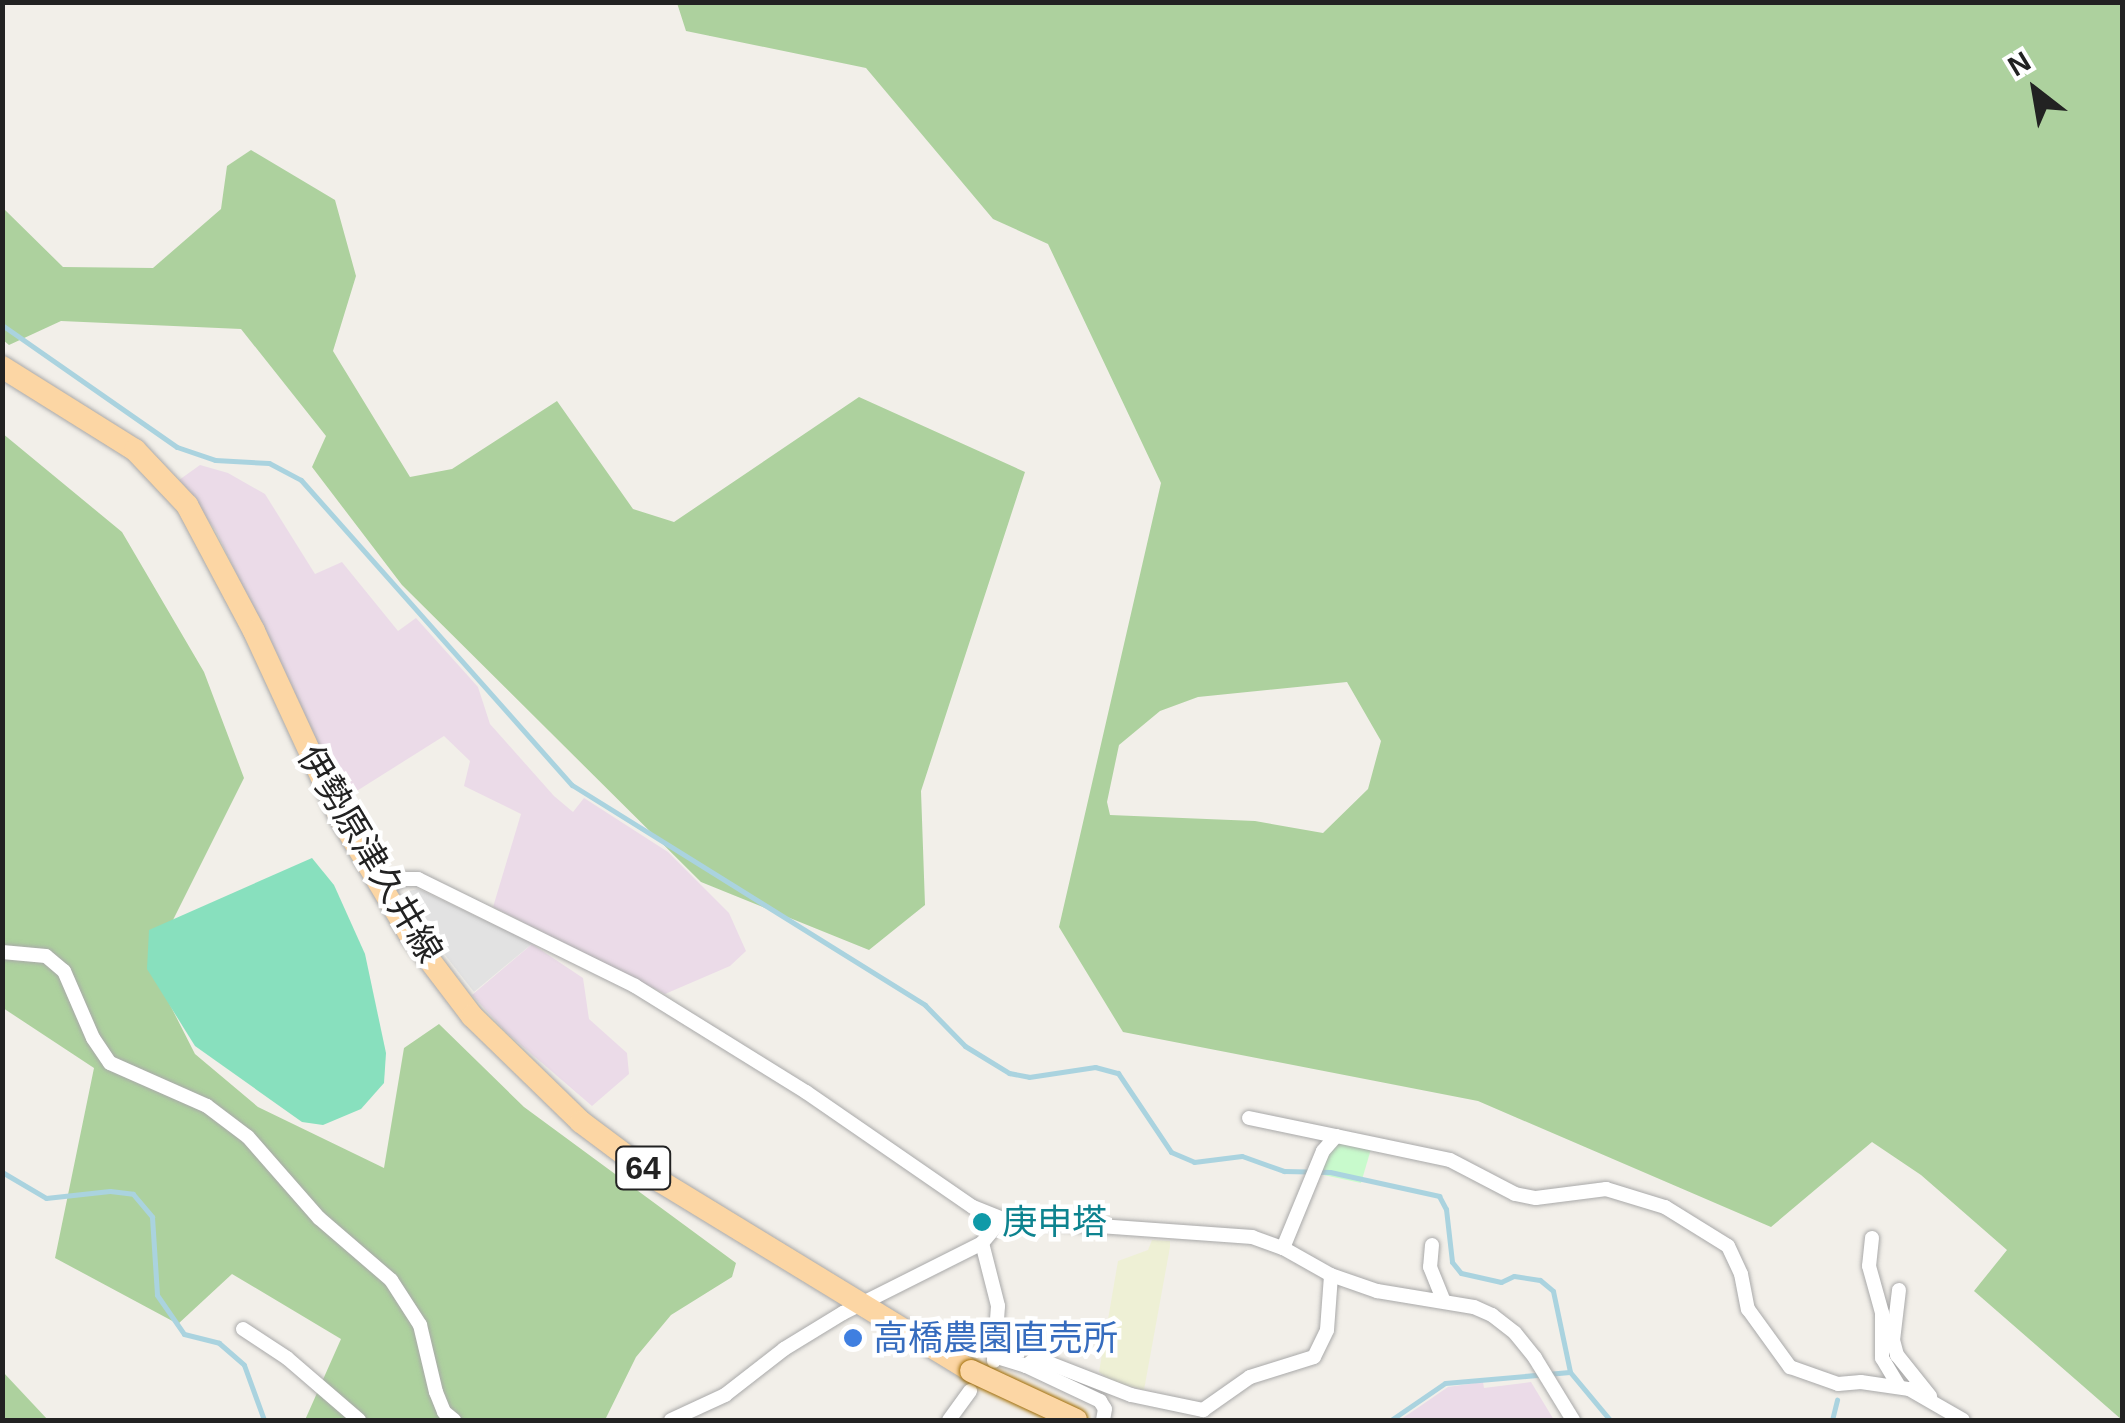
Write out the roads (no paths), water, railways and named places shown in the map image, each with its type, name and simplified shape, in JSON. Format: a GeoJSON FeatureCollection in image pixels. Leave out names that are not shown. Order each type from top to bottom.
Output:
{"type":"FeatureCollection","features":[{"type":"Feature","properties":{"kind":"main road","name":"伊勢原津久井線"},"geometry":{"type":"LineString","coordinates":[[2,367],[135,450],[187,504],[254,631],[341,819],[381,888],[472,1016],[581,1122],[660,1181],[861,1305],[971,1381]]}},
{"type":"Feature","properties":{"kind":"main road","name":"64"},"geometry":{"type":"LineString","coordinates":[[971,1381],[1076,1420]]}},
{"type":"Feature","properties":{"kind":"street"},"geometry":{"type":"LineString","coordinates":[[381,888],[418,880],[635,986],[806,1092],[972,1207],[1002,1219],[1252,1237],[1284,1248],[1330,1275],[1377,1292],[1474,1307],[1515,1332],[1573,1420]]}},
{"type":"Feature","properties":{"kind":"street"},"geometry":{"type":"LineString","coordinates":[[2,952],[46,956],[64,971],[93,1038],[110,1063],[207,1106],[248,1136],[319,1218],[390,1280],[420,1326],[436,1392],[444,1412],[454,1420]]}},
{"type":"Feature","properties":{"kind":"street"},"geometry":{"type":"LineString","coordinates":[[1249,1118],[1450,1160],[1515,1194],[1536,1198],[1606,1189],[1665,1208],[1728,1246],[1741,1274],[1748,1309],[1790,1367],[1838,1384],[1898,1386],[1934,1401],[1963,1420]]}},
{"type":"Feature","properties":{"kind":"street"},"geometry":{"type":"LineString","coordinates":[[1284,1248],[1323,1151],[1336,1136]]}},
{"type":"Feature","properties":{"kind":"street"},"geometry":{"type":"LineString","coordinates":[[671,1420],[725,1395],[784,1349],[861,1305],[982,1243],[1002,1219]]}},
{"type":"Feature","properties":{"kind":"street"},"geometry":{"type":"LineString","coordinates":[[1872,1238],[1868,1266],[1882,1313],[1882,1358],[1898,1386]]}},
{"type":"Feature","properties":{"kind":"street"},"geometry":{"type":"LineString","coordinates":[[982,1243],[998,1306],[994,1359],[1026,1366],[1100,1402],[1105,1409],[1102,1420]]}},
{"type":"Feature","properties":{"kind":"street"},"geometry":{"type":"LineString","coordinates":[[1432,1245],[1430,1268],[1444,1301]]}},
{"type":"Feature","properties":{"kind":"street"},"geometry":{"type":"LineString","coordinates":[[1026,1366],[1036,1358],[1131,1396],[1203,1410],[1250,1377],[1314,1358],[1326,1330],[1330,1275]]}},
{"type":"Feature","properties":{"kind":"street"},"geometry":{"type":"LineString","coordinates":[[1899,1290],[1893,1340],[1897,1355],[1934,1401]]}},
{"type":"Feature","properties":{"kind":"street"},"geometry":{"type":"LineString","coordinates":[[244,1329],[287,1358],[360,1420]]}},
{"type":"Feature","properties":{"kind":"street"},"geometry":{"type":"LineString","coordinates":[[949,1420],[971,1381]]}},
{"type":"Feature","properties":{"kind":"waterway"},"geometry":{"type":"LineString","coordinates":[[2,325],[177,447],[215,460],[269,463],[301,480],[572,785],[925,1005],[965,1046],[1009,1073],[1029,1077],[1095,1067],[1118,1073],[1171,1152],[1194,1162],[1242,1156],[1284,1171],[1330,1172],[1439,1196],[1446,1209],[1452,1262],[1461,1273],[1501,1282],[1514,1276],[1540,1280],[1553,1291],[1570,1372]]}},
{"type":"Feature","properties":{"kind":"waterway"},"geometry":{"type":"LineString","coordinates":[[2,1172],[46,1198],[110,1191],[133,1194],[152,1217],[157,1295],[184,1334],[219,1343],[244,1365],[264,1420]]}},
{"type":"Feature","properties":{"kind":"waterway"},"geometry":{"type":"LineString","coordinates":[[1391,1420],[1445,1383],[1570,1372],[1610,1420]]}},
{"type":"Feature","properties":{"kind":"waterway"},"geometry":{"type":"LineString","coordinates":[[1832,1420],[1837,1400]]}},
{"type":"Feature","properties":{"kind":"place","name":"庚申塔"},"geometry":{"type":"Point","coordinates":[982,1222]}},
{"type":"Feature","properties":{"kind":"place","name":"高橋農園直売所"},"geometry":{"type":"Point","coordinates":[853,1338]}}]}
